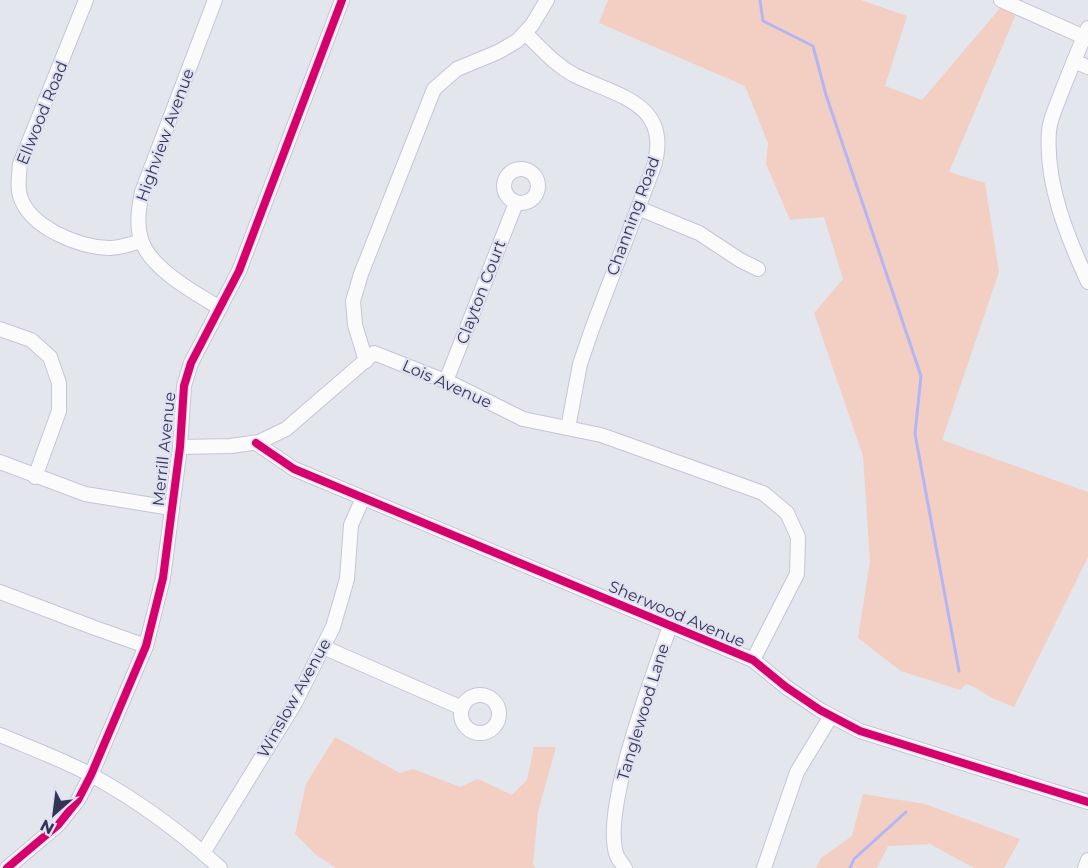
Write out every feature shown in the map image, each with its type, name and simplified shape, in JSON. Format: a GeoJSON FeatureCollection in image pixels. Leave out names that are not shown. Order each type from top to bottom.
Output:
{"type":"FeatureCollection","features":[{"type":"Feature","properties":{"kind":"street","name":"Ellwood Road"},"geometry":{"type":"LineString","coordinates":[[86,0],[20,164],[18,185],[20,196],[29,212],[45,228],[89,246],[110,248],[141,241]]}},
{"type":"Feature","properties":{"kind":"street","name":"Highview Avenue"},"geometry":{"type":"LineString","coordinates":[[141,241],[139,208],[142,192],[215,0]]}},
{"type":"Feature","properties":{"kind":"street","name":"Merrill Avenue"},"geometry":{"type":"LineString","coordinates":[[7,868],[58,825],[78,800],[147,646],[163,578],[180,447],[186,378],[202,339],[239,271],[342,0]]}},
{"type":"Feature","properties":{"kind":"street"},"geometry":{"type":"LineString","coordinates":[[180,447],[256,443],[286,429],[366,361],[355,326],[353,301],[434,89],[457,69],[498,52],[525,33],[547,0]]}},
{"type":"Feature","properties":{"kind":"street"},"geometry":{"type":"LineString","coordinates":[[1001,0],[1086,32],[1049,131],[1050,167],[1065,227],[1086,273]]}},
{"type":"Feature","properties":{"kind":"street","name":"Channing Road"},"geometry":{"type":"LineString","coordinates":[[525,33],[558,65],[630,98],[647,113],[657,133],[657,156],[591,329],[580,364],[568,428]]}},
{"type":"Feature","properties":{"kind":"street"},"geometry":{"type":"LineString","coordinates":[[1074,61],[1088,67]]}},
{"type":"Feature","properties":{"kind":"street","name":"Clayton Court"},"geometry":{"type":"LineString","coordinates":[[446,381],[516,203]]}},
{"type":"Feature","properties":{"kind":"street"},"geometry":{"type":"LineString","coordinates":[[638,208],[699,233],[740,260],[758,268]]}},
{"type":"Feature","properties":{"kind":"street"},"geometry":{"type":"LineString","coordinates":[[141,241],[156,262],[170,276],[220,308]]}},
{"type":"Feature","properties":{"kind":"street"},"geometry":{"type":"LineString","coordinates":[[0,329],[31,340],[50,357],[59,383],[59,411],[35,477]]}},
{"type":"Feature","properties":{"kind":"street","name":"Lois Avenue"},"geometry":{"type":"LineString","coordinates":[[366,361],[375,353],[446,381],[524,419],[601,435],[763,493],[788,513],[798,537],[797,574],[753,660]]}},
{"type":"Feature","properties":{"kind":"street","name":"Sherwood Avenue"},"geometry":{"type":"LineString","coordinates":[[256,443],[294,469],[753,660],[786,687],[831,716],[860,731],[1088,801]]}},
{"type":"Feature","properties":{"kind":"street"},"geometry":{"type":"LineString","coordinates":[[0,462],[85,494],[171,508]]}},
{"type":"Feature","properties":{"kind":"street","name":"Winslow Avenue"},"geometry":{"type":"LineString","coordinates":[[203,853],[295,703],[333,627],[347,579],[351,525],[363,498]]}},
{"type":"Feature","properties":{"kind":"street"},"geometry":{"type":"LineString","coordinates":[[0,592],[147,646]]}},
{"type":"Feature","properties":{"kind":"street","name":"Tanglewood Lane"},"geometry":{"type":"LineString","coordinates":[[625,868],[617,856],[614,832],[619,791],[633,736],[670,626]]}},
{"type":"Feature","properties":{"kind":"street"},"geometry":{"type":"LineString","coordinates":[[323,647],[462,708]]}},
{"type":"Feature","properties":{"kind":"street"},"geometry":{"type":"LineString","coordinates":[[764,868],[797,772],[831,716]]}},
{"type":"Feature","properties":{"kind":"street"},"geometry":{"type":"LineString","coordinates":[[0,735],[91,775],[137,803],[220,868]]}},
{"type":"Feature","properties":{"kind":"street"},"geometry":{"type":"LineString","coordinates":[[1085,868],[1088,860]]}},
{"type":"Feature","properties":{"kind":"shaded area"},"geometry":{"type":"Polygon","coordinates":[[[608,0],[861,0],[907,16],[885,86],[922,100],[1007,0],[1022,0],[949,172],[985,183],[999,272],[942,440],[1088,492],[1088,557],[1014,707],[966,684],[960,690],[901,671],[858,638],[870,561],[863,456],[814,313],[843,279],[824,217],[790,220],[766,164],[768,143],[745,86],[599,23],[608,0]]]}},
{"type":"Feature","properties":{"kind":"shaded area"},"geometry":{"type":"Polygon","coordinates":[[[335,737],[400,773],[413,769],[460,787],[478,779],[512,795],[527,780],[534,747],[556,747],[538,812],[533,864],[535,868],[336,868],[315,854],[295,834],[306,784],[335,737]]]}},
{"type":"Feature","properties":{"kind":"shaded area"},"geometry":{"type":"Polygon","coordinates":[[[863,794],[925,804],[1020,839],[1004,868],[974,868],[930,844],[888,846],[877,868],[816,868],[821,858],[852,836],[863,794]]]}},
{"type":"Feature","properties":{"kind":"waterway"},"geometry":{"type":"LineString","coordinates":[[760,0],[763,21],[813,46],[826,95],[921,376],[915,434],[959,671]]}},
{"type":"Feature","properties":{"kind":"waterway"},"geometry":{"type":"LineString","coordinates":[[850,868],[854,859],[906,812]]}},
{"type":"Feature","properties":{"kind":"cycle path"},"geometry":{"type":"LineString","coordinates":[[7,868],[58,825],[78,800],[146,646],[163,578],[180,447],[184,386],[191,363],[239,271],[342,0]]}},
{"type":"Feature","properties":{"kind":"cycle path"},"geometry":{"type":"LineString","coordinates":[[256,443],[294,469],[753,660],[786,687],[820,710],[860,731],[1088,802]]}}]}
